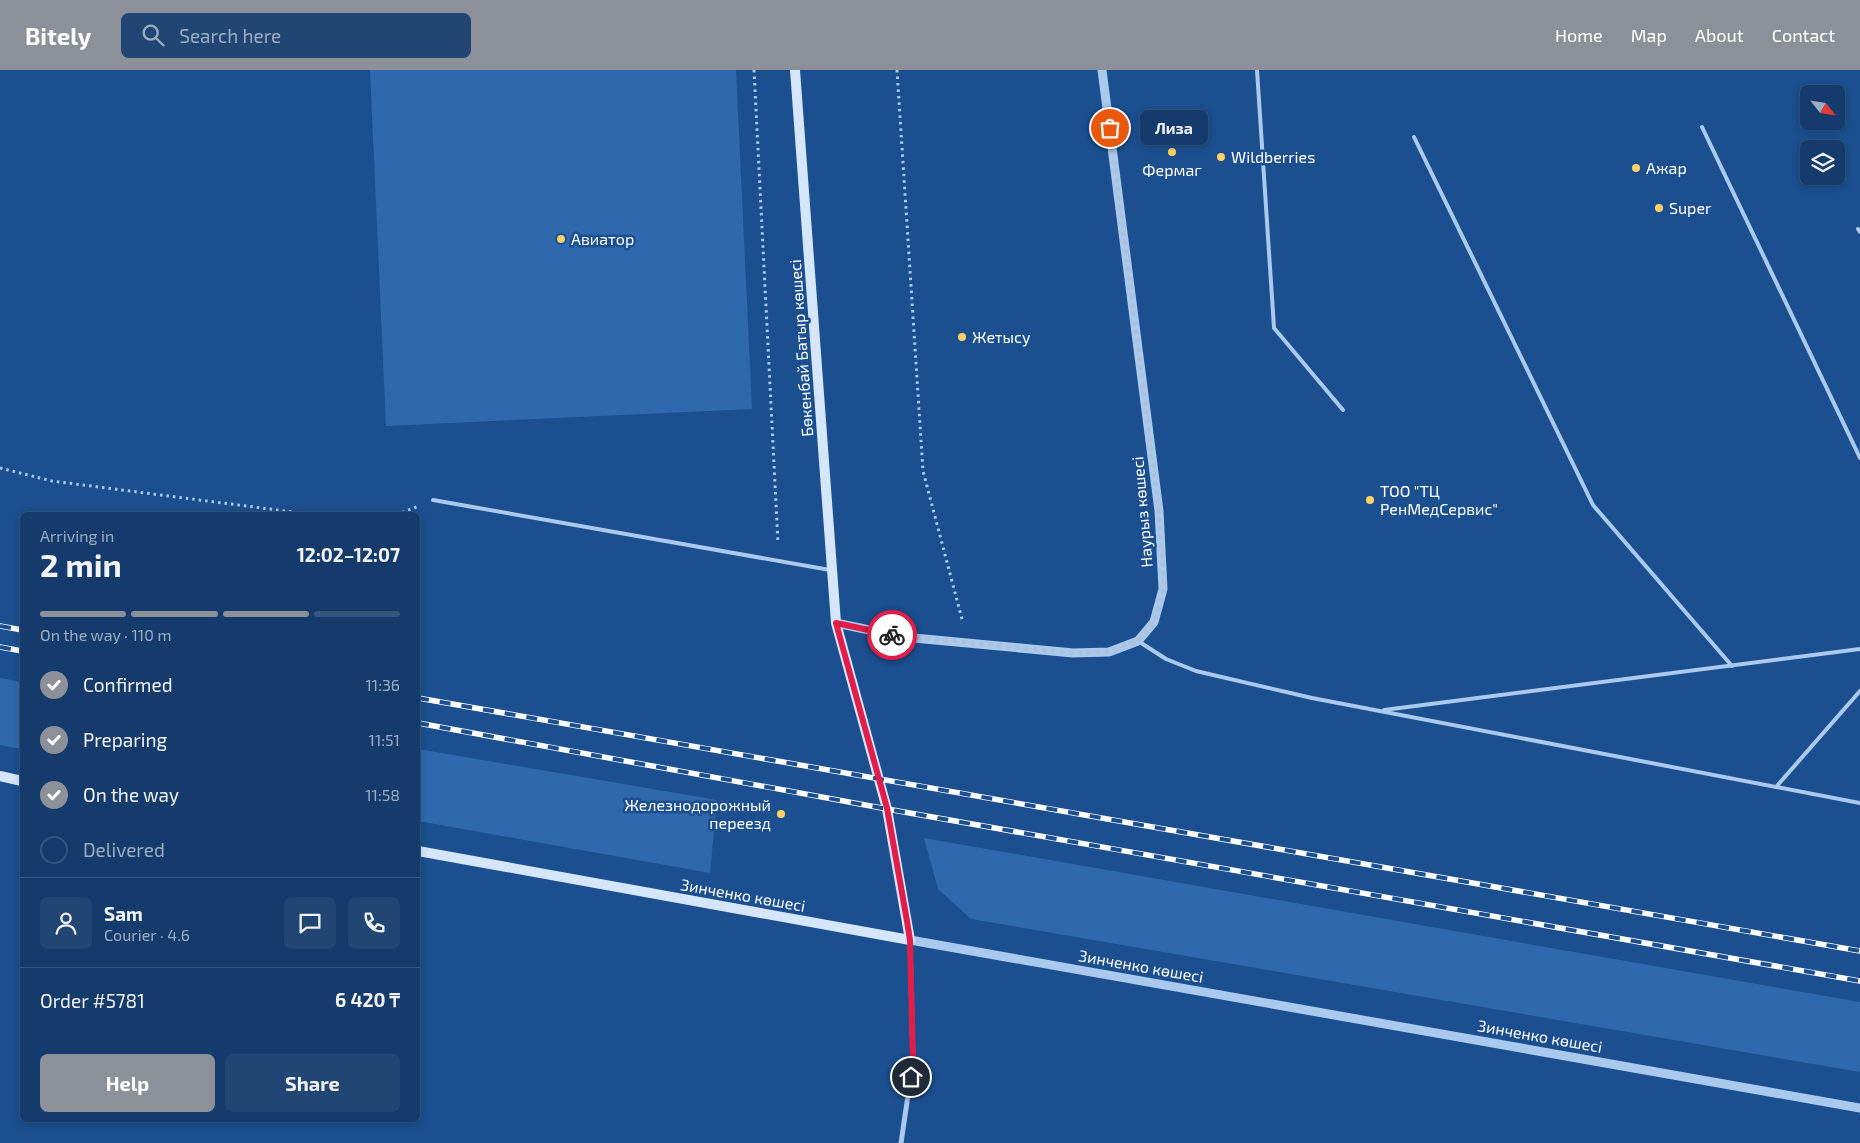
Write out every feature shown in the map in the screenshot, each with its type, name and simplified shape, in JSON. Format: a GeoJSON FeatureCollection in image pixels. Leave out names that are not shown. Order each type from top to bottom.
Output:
{"type":"FeatureCollection","features":[{"type":"Feature","properties":{"kind":"main road","name":"Бөкенбай Батыр көшесі"},"geometry":{"type":"LineString","coordinates":[[795,70],[836,623],[887,808],[910,940]]}},
{"type":"Feature","properties":{"kind":"main road"},"geometry":{"type":"LineString","coordinates":[[0,776],[20,780]]}},
{"type":"Feature","properties":{"kind":"main road","name":"Зинченко көшесі"},"geometry":{"type":"LineString","coordinates":[[420,852],[910,940]]}},
{"type":"Feature","properties":{"kind":"street","name":"Наурыз көшесі"},"geometry":{"type":"LineString","coordinates":[[836,623],[903,637],[1073,653],[1109,652],[1138,641],[1154,622],[1164,589],[1160,520],[1102,70]]}},
{"type":"Feature","properties":{"kind":"street","name":"Зинченко көшесі"},"geometry":{"type":"LineString","coordinates":[[910,940],[1860,1108]]}},
{"type":"Feature","properties":{"kind":"street"},"geometry":{"type":"LineString","coordinates":[[901,1143],[913,1061],[910,940]]}},
{"type":"Feature","properties":{"kind":"lane"},"geometry":{"type":"LineString","coordinates":[[1257,70],[1274,328],[1343,410]]}},
{"type":"Feature","properties":{"kind":"lane"},"geometry":{"type":"LineString","coordinates":[[1702,127],[1860,458]]}},
{"type":"Feature","properties":{"kind":"lane"},"geometry":{"type":"LineString","coordinates":[[1414,137],[1592,505],[1732,666]]}},
{"type":"Feature","properties":{"kind":"lane"},"geometry":{"type":"LineString","coordinates":[[433,500],[832,571]]}},
{"type":"Feature","properties":{"kind":"lane"},"geometry":{"type":"LineString","coordinates":[[1138,641],[1166,658],[1196,671],[1312,698],[1860,803]]}},
{"type":"Feature","properties":{"kind":"lane"},"geometry":{"type":"LineString","coordinates":[[1380,711],[1860,649]]}},
{"type":"Feature","properties":{"kind":"lane"},"geometry":{"type":"LineString","coordinates":[[1776,787],[1860,691]]}},
{"type":"Feature","properties":{"kind":"path"},"geometry":{"type":"LineString","coordinates":[[754,70],[779,561]]}},
{"type":"Feature","properties":{"kind":"path"},"geometry":{"type":"LineString","coordinates":[[897,70],[923,471],[968,643]]}},
{"type":"Feature","properties":{"kind":"path"},"geometry":{"type":"LineString","coordinates":[[0,468],[52,481],[293,512]]}},
{"type":"Feature","properties":{"kind":"path"},"geometry":{"type":"LineString","coordinates":[[403,512],[433,500]]}},
{"type":"Feature","properties":{"kind":"shaded area","name":"Авиатор"},"geometry":{"type":"Polygon","coordinates":[[[370,70],[736,70],[752,409],[386,426],[370,70]]]}},
{"type":"Feature","properties":{"kind":"shaded area"},"geometry":{"type":"Polygon","coordinates":[[[0,678],[20,682],[20,749],[0,745],[0,678]]]}},
{"type":"Feature","properties":{"kind":"shaded area"},"geometry":{"type":"Polygon","coordinates":[[[420,749],[717,800],[710,873],[420,821],[420,749]]]}},
{"type":"Feature","properties":{"kind":"shaded area"},"geometry":{"type":"Polygon","coordinates":[[[924,838],[1860,1002],[1860,1072],[971,919],[938,889],[924,838]]]}},
{"type":"Feature","properties":{"kind":"railway"},"geometry":{"type":"LineString","coordinates":[[0,626],[20,630]]}},
{"type":"Feature","properties":{"kind":"railway"},"geometry":{"type":"LineString","coordinates":[[0,647],[20,651]]}},
{"type":"Feature","properties":{"kind":"railway"},"geometry":{"type":"LineString","coordinates":[[420,698],[1860,951]]}},
{"type":"Feature","properties":{"kind":"railway"},"geometry":{"type":"LineString","coordinates":[[420,723],[887,809],[1860,981]]}},
{"type":"Feature","properties":{"kind":"way so far"},"geometry":{"type":"LineString","coordinates":[[892,635],[1073,653],[1109,652],[1138,641],[1154,622],[1164,589],[1159,510],[1110,128]]}},
{"type":"Feature","properties":{"kind":"place","name":"Лиза"},"geometry":{"type":"Point","coordinates":[1110,128]}},
{"type":"Feature","properties":{"kind":"place","name":"Фермаг"},"geometry":{"type":"Point","coordinates":[1172,152]}},
{"type":"Feature","properties":{"kind":"place","name":"Wildberries"},"geometry":{"type":"Point","coordinates":[1221,157]}},
{"type":"Feature","properties":{"kind":"place","name":"Ажар"},"geometry":{"type":"Point","coordinates":[1636,168]}},
{"type":"Feature","properties":{"kind":"place","name":"Super"},"geometry":{"type":"Point","coordinates":[1659,208]}},
{"type":"Feature","properties":{"kind":"place","name":"Авиатор"},"geometry":{"type":"Point","coordinates":[561,239]}},
{"type":"Feature","properties":{"kind":"place","name":"Жетысу"},"geometry":{"type":"Point","coordinates":[962,337]}},
{"type":"Feature","properties":{"kind":"place","name":"ТОО \"ТЦ РенМедСервис\""},"geometry":{"type":"Point","coordinates":[1370,500]}},
{"type":"Feature","properties":{"kind":"place","name":"Железнодорожный переезд"},"geometry":{"type":"Point","coordinates":[781,814]}},
{"type":"Feature","properties":{"kind":"route"},"geometry":{"type":"LineString","coordinates":[[892,635],[836,623],[887,808],[910,940],[913,1061],[911,1077]]}}]}
